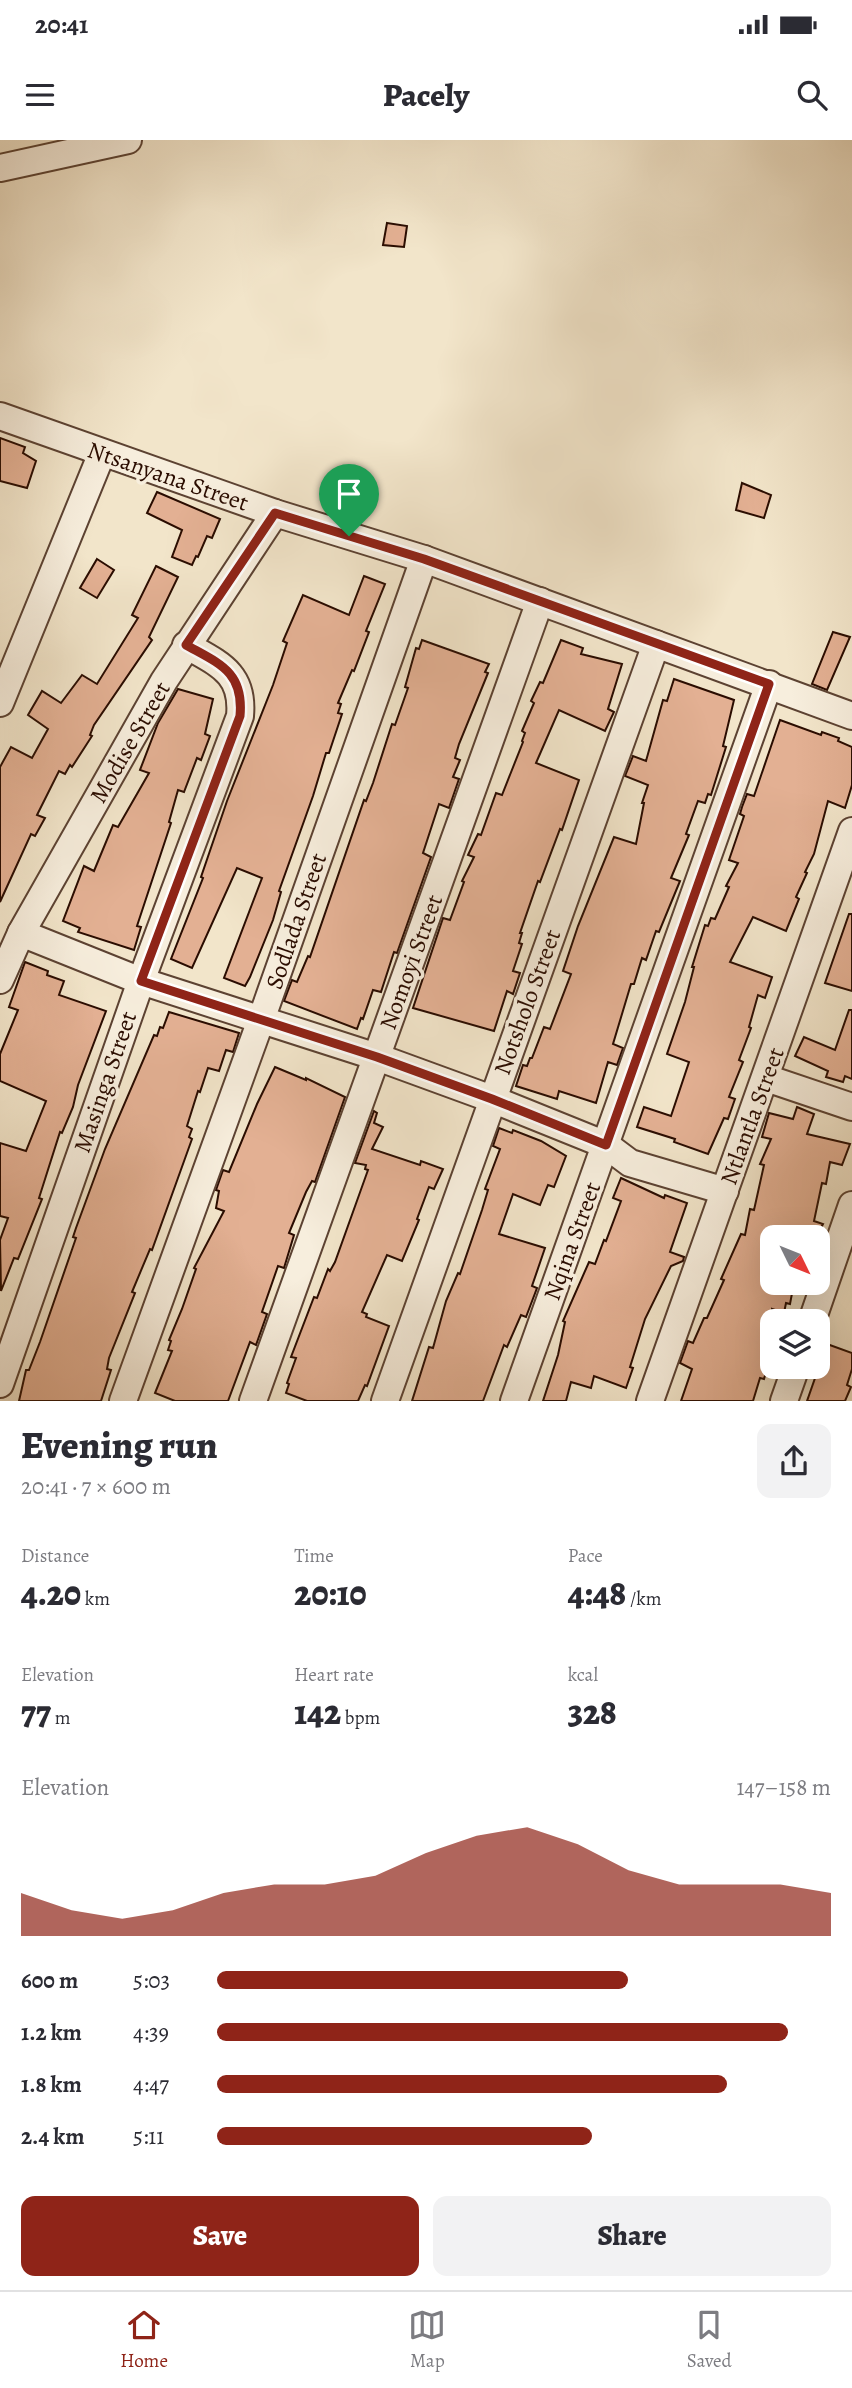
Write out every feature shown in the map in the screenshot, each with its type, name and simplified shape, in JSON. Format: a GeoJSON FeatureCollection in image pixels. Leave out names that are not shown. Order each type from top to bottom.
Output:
{"type":"FeatureCollection","features":[{"type":"Feature","properties":{"kind":"street"},"geometry":{"type":"LineString","coordinates":[[0,168],[128,140]]}},
{"type":"Feature","properties":{"kind":"street","name":"Ntsanyana Street"},"geometry":{"type":"LineString","coordinates":[[0,416],[275,513],[424,559],[852,716]]}},
{"type":"Feature","properties":{"kind":"street"},"geometry":{"type":"LineString","coordinates":[[0,703],[102,453]]}},
{"type":"Feature","properties":{"kind":"street","name":"Modise Street"},"geometry":{"type":"LineString","coordinates":[[0,979],[21,933],[164,681],[275,513]]}},
{"type":"Feature","properties":{"kind":"street","name":"Sodlada Street"},"geometry":{"type":"LineString","coordinates":[[123,1401],[424,559]]}},
{"type":"Feature","properties":{"kind":"street","name":"Nomoyi Street"},"geometry":{"type":"LineString","coordinates":[[254,1401],[540,601]]}},
{"type":"Feature","properties":{"kind":"street","name":"Notsholo Street"},"geometry":{"type":"LineString","coordinates":[[385,1401],[656,644]]}},
{"type":"Feature","properties":{"kind":"street","name":"Masinga Street"},"geometry":{"type":"LineString","coordinates":[[0,1384],[141,981],[240,716],[240,692],[232,676],[215,662],[186,645]]}},
{"type":"Feature","properties":{"kind":"street","name":"Nqina Street"},"geometry":{"type":"LineString","coordinates":[[514,1401],[769,684]]}},
{"type":"Feature","properties":{"kind":"street","name":"Ntlantla Street"},"geometry":{"type":"LineString","coordinates":[[650,1401],[852,831]]}},
{"type":"Feature","properties":{"kind":"street"},"geometry":{"type":"LineString","coordinates":[[21,933],[141,981],[377,1057],[492,1099],[606,1145],[630,1163],[725,1191]]}},
{"type":"Feature","properties":{"kind":"street"},"geometry":{"type":"LineString","coordinates":[[766,1078],[852,1107]]}},
{"type":"Feature","properties":{"kind":"street"},"geometry":{"type":"LineString","coordinates":[[816,1309],[852,1205]]}},
{"type":"Feature","properties":{"kind":"street"},"geometry":{"type":"LineString","coordinates":[[785,1401],[792,1379]]}},
{"type":"Feature","properties":{"kind":"building"},"geometry":{"type":"Polygon","coordinates":[[[387,223],[407,226],[404,247],[383,245],[387,223]]]}},
{"type":"Feature","properties":{"kind":"building"},"geometry":{"type":"Polygon","coordinates":[[[0,438],[25,447],[23,453],[36,461],[27,488],[0,481],[0,438]]]}},
{"type":"Feature","properties":{"kind":"building"},"geometry":{"type":"Polygon","coordinates":[[[742,483],[771,495],[764,518],[736,510],[742,483]]]}},
{"type":"Feature","properties":{"kind":"building"},"geometry":{"type":"Polygon","coordinates":[[[157,492],[220,519],[212,538],[207,536],[192,565],[172,557],[182,530],[147,513],[157,492]]]}},
{"type":"Feature","properties":{"kind":"building"},"geometry":{"type":"Polygon","coordinates":[[[97,559],[114,570],[97,598],[80,588],[97,559]]]}},
{"type":"Feature","properties":{"kind":"building"},"geometry":{"type":"Polygon","coordinates":[[[156,566],[178,577],[149,637],[152,640],[94,725],[90,735],[92,736],[72,767],[70,765],[65,774],[59,771],[37,815],[45,818],[35,836],[31,834],[0,902],[0,767],[11,747],[32,758],[48,729],[28,715],[42,691],[61,703],[82,675],[97,684],[138,618],[132,615],[156,566]]]}},
{"type":"Feature","properties":{"kind":"building"},"geometry":{"type":"Polygon","coordinates":[[[364,576],[385,584],[366,631],[369,632],[354,671],[352,670],[338,703],[341,704],[338,713],[342,714],[279,891],[281,892],[273,920],[250,977],[245,986],[224,978],[262,878],[237,868],[192,968],[171,959],[203,878],[201,877],[227,801],[273,685],[287,643],[283,641],[303,595],[349,615],[364,576]]]}},
{"type":"Feature","properties":{"kind":"building"},"geometry":{"type":"Polygon","coordinates":[[[833,632],[850,637],[827,690],[812,684],[833,632]]]}},
{"type":"Feature","properties":{"kind":"building"},"geometry":{"type":"Polygon","coordinates":[[[422,640],[489,664],[485,672],[488,673],[459,744],[455,758],[460,760],[453,777],[459,779],[449,808],[439,804],[423,853],[431,857],[397,953],[394,952],[381,992],[373,990],[357,1029],[284,1001],[292,980],[297,982],[308,956],[310,957],[364,800],[366,801],[392,724],[395,725],[408,688],[405,687],[416,648],[419,649],[422,640]]]}},
{"type":"Feature","properties":{"kind":"building"},"geometry":{"type":"Polygon","coordinates":[[[561,640],[583,648],[581,654],[622,664],[608,709],[614,712],[605,731],[559,710],[536,763],[579,780],[562,830],[560,829],[540,882],[538,881],[520,933],[519,943],[522,944],[513,971],[520,973],[513,994],[507,991],[494,1031],[413,1008],[443,918],[450,920],[464,882],[462,881],[474,857],[468,855],[478,834],[481,835],[496,793],[502,795],[523,742],[525,733],[522,731],[534,703],[531,701],[540,682],[543,683],[561,640]]]}},
{"type":"Feature","properties":{"kind":"building"},"geometry":{"type":"Polygon","coordinates":[[[674,679],[734,700],[723,746],[726,747],[711,795],[708,794],[705,803],[698,801],[686,834],[689,835],[671,878],[680,881],[659,932],[656,931],[646,960],[642,958],[634,984],[631,984],[613,1044],[623,1048],[617,1065],[608,1062],[596,1103],[559,1091],[557,1099],[516,1086],[523,1065],[527,1066],[532,1058],[544,1027],[550,1029],[571,974],[563,971],[578,926],[614,837],[636,844],[642,803],[648,785],[625,776],[633,756],[646,761],[663,700],[667,701],[674,679]]]}},
{"type":"Feature","properties":{"kind":"building"},"geometry":{"type":"Polygon","coordinates":[[[178,689],[213,699],[205,734],[210,736],[201,760],[197,758],[184,792],[178,790],[169,822],[171,823],[137,926],[141,927],[134,950],[78,932],[80,928],[63,921],[84,866],[94,871],[113,825],[118,827],[149,773],[140,770],[158,723],[178,689]]]}},
{"type":"Feature","properties":{"kind":"building"},"geometry":{"type":"Polygon","coordinates":[[[780,720],[821,735],[822,732],[839,738],[838,741],[852,747],[852,785],[845,808],[828,801],[814,854],[805,872],[807,873],[796,897],[799,899],[786,931],[753,917],[730,962],[772,977],[765,998],[758,995],[749,1027],[751,1028],[739,1060],[743,1062],[729,1097],[735,1099],[728,1119],[724,1118],[708,1154],[674,1142],[675,1139],[637,1127],[644,1107],[671,1116],[689,1062],[667,1054],[685,1002],[705,925],[708,926],[711,918],[715,919],[729,887],[726,886],[738,863],[729,860],[744,816],[740,814],[742,807],[747,794],[754,796],[780,720]]]}},
{"type":"Feature","properties":{"kind":"building"},"geometry":{"type":"Polygon","coordinates":[[[849,914],[852,914],[852,991],[825,983],[849,914]]]}},
{"type":"Feature","properties":{"kind":"building"},"geometry":{"type":"Polygon","coordinates":[[[25,962],[64,981],[59,995],[106,1011],[78,1085],[73,1107],[62,1133],[60,1132],[39,1198],[42,1199],[18,1259],[14,1258],[1,1291],[0,1240],[8,1218],[0,1216],[0,1143],[26,1151],[46,1101],[0,1081],[0,1054],[18,1010],[9,1007],[25,962]]]}},
{"type":"Feature","properties":{"kind":"building"},"geometry":{"type":"Polygon","coordinates":[[[849,1010],[852,1010],[852,1079],[845,1076],[843,1082],[826,1077],[828,1071],[795,1056],[804,1037],[835,1050],[849,1010]]]}},
{"type":"Feature","properties":{"kind":"building"},"geometry":{"type":"Polygon","coordinates":[[[169,1012],[239,1033],[233,1052],[226,1050],[219,1071],[208,1068],[200,1092],[198,1091],[187,1126],[192,1129],[189,1137],[192,1139],[109,1358],[107,1369],[111,1370],[101,1401],[19,1401],[26,1370],[29,1370],[40,1342],[76,1238],[73,1237],[76,1228],[105,1149],[154,1035],[157,1036],[160,1027],[163,1028],[169,1012]]]}},
{"type":"Feature","properties":{"kind":"building"},"geometry":{"type":"Polygon","coordinates":[[[275,1067],[306,1078],[345,1097],[315,1182],[312,1181],[306,1192],[289,1233],[294,1235],[284,1268],[278,1266],[262,1312],[267,1314],[256,1345],[250,1342],[228,1401],[175,1401],[155,1393],[172,1351],[168,1350],[169,1340],[196,1269],[194,1268],[224,1211],[216,1208],[219,1191],[216,1190],[223,1170],[229,1172],[275,1067]]]}},
{"type":"Feature","properties":{"kind":"building"},"geometry":{"type":"Polygon","coordinates":[[[797,1107],[814,1114],[807,1134],[850,1144],[842,1165],[830,1162],[826,1184],[822,1183],[814,1221],[822,1225],[760,1225],[760,1295],[792,1295],[790,1304],[786,1303],[785,1309],[760,1309],[760,1378],[753,1401],[681,1401],[692,1369],[680,1363],[688,1341],[693,1343],[704,1318],[707,1318],[741,1234],[745,1235],[750,1209],[754,1210],[764,1165],[760,1164],[771,1139],[762,1137],[769,1113],[793,1119],[797,1107]]]}},
{"type":"Feature","properties":{"kind":"building"},"geometry":{"type":"Polygon","coordinates":[[[374,1111],[377,1113],[374,1123],[383,1127],[372,1149],[420,1165],[421,1161],[443,1169],[434,1189],[429,1187],[402,1261],[387,1255],[362,1312],[367,1314],[366,1317],[389,1326],[367,1386],[365,1385],[358,1401],[307,1401],[286,1393],[296,1358],[291,1357],[314,1297],[317,1298],[328,1269],[330,1271],[335,1262],[368,1170],[365,1169],[366,1165],[355,1163],[374,1111]]]}},
{"type":"Feature","properties":{"kind":"building"},"geometry":{"type":"Polygon","coordinates":[[[499,1128],[512,1133],[513,1130],[541,1141],[566,1156],[554,1187],[548,1185],[540,1205],[513,1194],[499,1234],[545,1248],[532,1286],[537,1288],[526,1317],[521,1315],[507,1347],[504,1345],[483,1401],[412,1401],[429,1347],[433,1348],[446,1301],[458,1273],[460,1274],[482,1210],[488,1190],[485,1189],[500,1149],[493,1146],[499,1128]]]}},
{"type":"Feature","properties":{"kind":"building"},"geometry":{"type":"Polygon","coordinates":[[[621,1178],[664,1198],[665,1195],[687,1203],[670,1252],[684,1257],[683,1261],[671,1266],[645,1319],[626,1388],[594,1376],[591,1388],[571,1382],[566,1401],[543,1401],[558,1355],[565,1322],[563,1321],[589,1262],[595,1264],[621,1201],[613,1198],[621,1178]]]}},
{"type":"Feature","properties":{"kind":"building"},"geometry":{"type":"Polygon","coordinates":[[[830,1345],[852,1353],[852,1369],[847,1385],[851,1387],[845,1401],[807,1401],[815,1379],[830,1379],[830,1345]]]}},
{"type":"Feature","properties":{"kind":"route"},"geometry":{"type":"LineString","coordinates":[[275,513],[349,536],[424,559],[769,684],[606,1145],[377,1057],[141,981],[240,716],[240,692],[232,676],[215,662],[186,645],[275,513]]}}]}
